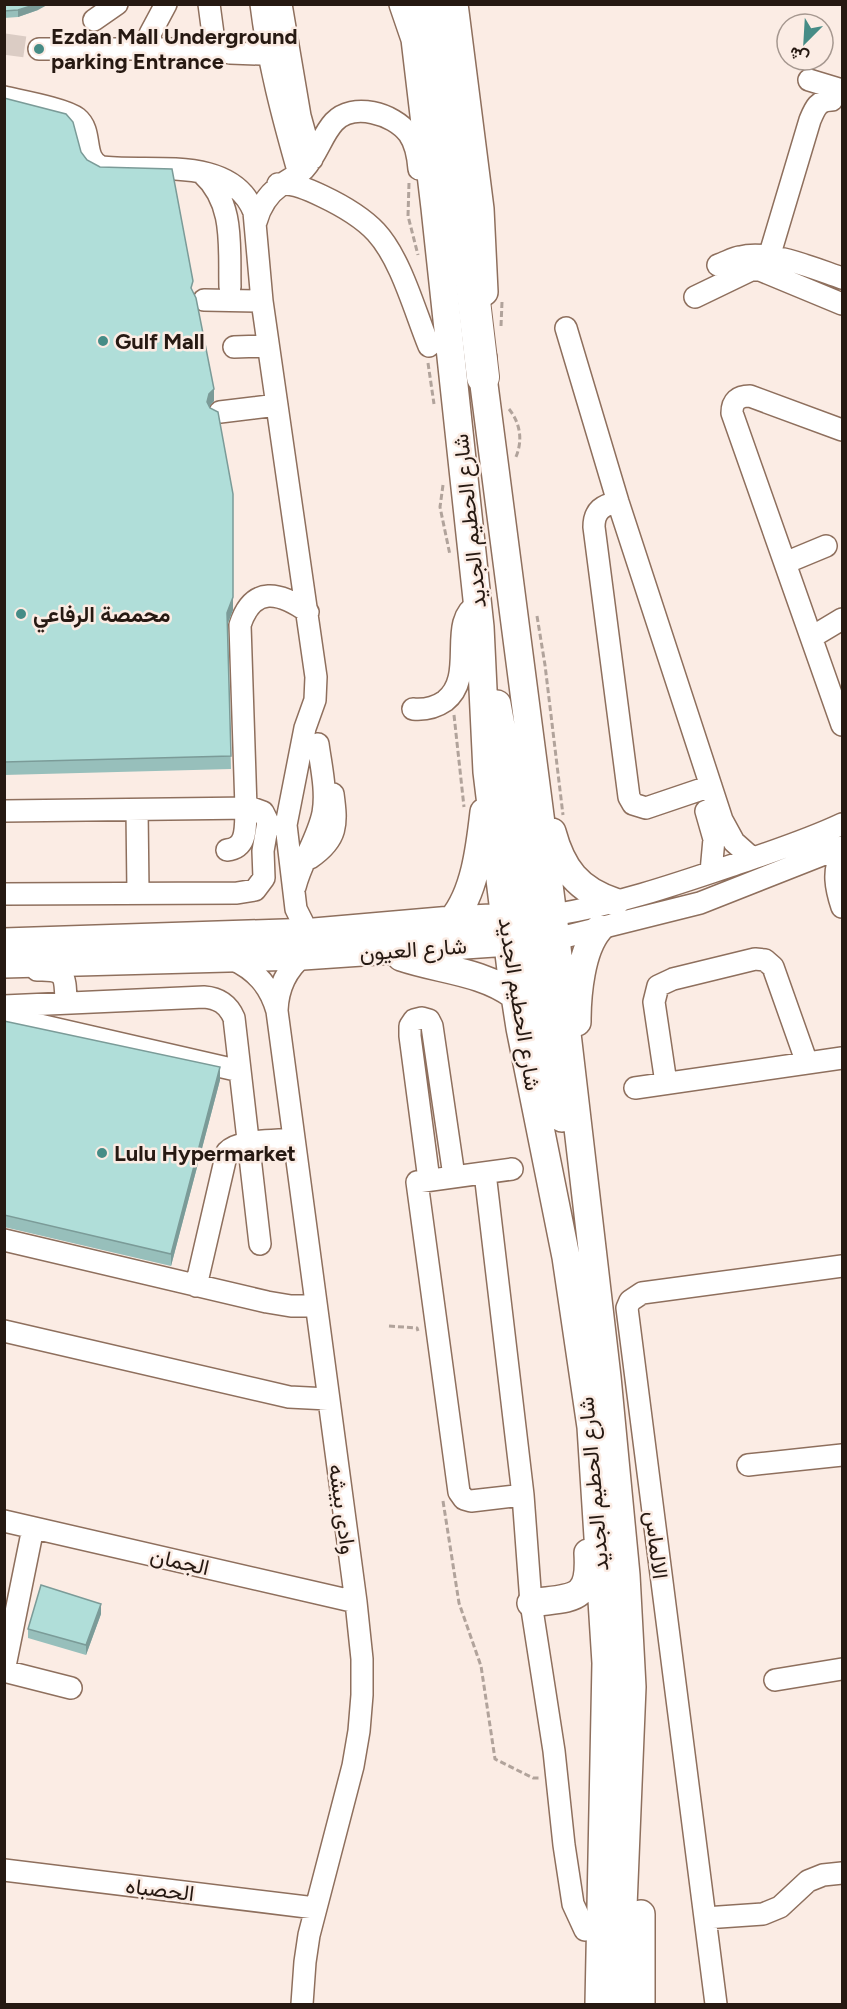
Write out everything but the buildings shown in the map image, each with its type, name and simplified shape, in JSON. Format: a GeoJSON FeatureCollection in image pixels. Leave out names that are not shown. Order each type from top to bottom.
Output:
{"type":"FeatureCollection","features":[{"type":"Feature","properties":{"kind":"highway"},"geometry":{"type":"LineString","coordinates":[[411,4],[415,39]]}},
{"type":"Feature","properties":{"kind":"highway"},"geometry":{"type":"LineString","coordinates":[[429,4],[471,274],[483,377]]}},
{"type":"Feature","properties":{"kind":"main road","name":"شارع الحطيم الجديد"},"geometry":{"type":"LineString","coordinates":[[403,4],[415,39],[435,208],[479,615],[487,772],[571,1076],[608,1377],[630,1634],[631,1709],[620,2004]]}},
{"type":"Feature","properties":{"kind":"main road","name":"شارع الحطيم الجديد"},"geometry":{"type":"LineString","coordinates":[[454,4],[482,226],[483,377],[535,782],[530,929],[514,995],[566,1257],[591,1427],[606,1663],[599,2004]]}},
{"type":"Feature","properties":{"kind":"main road"},"geometry":{"type":"LineString","coordinates":[[479,615],[506,747],[555,1097],[565,1125],[580,1151]]}},
{"type":"Feature","properties":{"kind":"main road"},"geometry":{"type":"LineString","coordinates":[[452,920],[464,904],[470,885],[483,818],[487,772]]}},
{"type":"Feature","properties":{"kind":"main road"},"geometry":{"type":"LineString","coordinates":[[535,782],[556,847],[570,874],[593,893],[615,902]]}},
{"type":"Feature","properties":{"kind":"main road","name":"شارع العيون"},"geometry":{"type":"LineString","coordinates":[[4,966],[232,959],[452,920],[530,929]]}},
{"type":"Feature","properties":{"kind":"main road","name":"شارع العيون"},"geometry":{"type":"LineString","coordinates":[[4,942],[308,944],[386,952],[530,929]]}},
{"type":"Feature","properties":{"kind":"main road"},"geometry":{"type":"LineString","coordinates":[[571,1076],[577,1049],[579,987],[587,948],[600,929]]}},
{"type":"Feature","properties":{"kind":"main road"},"geometry":{"type":"LineString","coordinates":[[386,952],[429,966],[480,977],[514,995]]}},
{"type":"Feature","properties":{"kind":"main road"},"geometry":{"type":"LineString","coordinates":[[531,1603],[576,1594],[587,1583],[589,1575],[583,1467],[591,1427]]}},
{"type":"Feature","properties":{"kind":"main road"},"geometry":{"type":"LineString","coordinates":[[631,1709],[639,1754],[641,2004]]}},
{"type":"Feature","properties":{"kind":"main road"},"geometry":{"type":"LineString","coordinates":[[581,2004],[585,1930],[594,1887],[601,1867]]}},
{"type":"Feature","properties":{"kind":"street"},"geometry":{"type":"LineString","coordinates":[[94,20],[117,4]]}},
{"type":"Feature","properties":{"kind":"street"},"geometry":{"type":"LineString","coordinates":[[209,4],[215,49]]}},
{"type":"Feature","properties":{"kind":"street"},"geometry":{"type":"LineString","coordinates":[[261,4],[277,49]]}},
{"type":"Feature","properties":{"kind":"street"},"geometry":{"type":"LineString","coordinates":[[281,4],[277,49],[278,97],[298,172],[312,191],[342,206],[376,232],[396,262],[429,346]]}},
{"type":"Feature","properties":{"kind":"street"},"geometry":{"type":"LineString","coordinates":[[152,49],[150,34],[156,8]]}},
{"type":"Feature","properties":{"kind":"street"},"geometry":{"type":"LineString","coordinates":[[39,49],[215,49],[230,53],[277,49]]}},
{"type":"Feature","properties":{"kind":"street"},"geometry":{"type":"LineString","coordinates":[[808,80],[838,95]]}},
{"type":"Feature","properties":{"kind":"street"},"geometry":{"type":"LineString","coordinates":[[769,257],[810,120],[816,106],[838,95]]}},
{"type":"Feature","properties":{"kind":"street"},"geometry":{"type":"LineString","coordinates":[[4,97],[74,116],[86,130],[91,160],[101,167],[184,170],[202,173],[225,179],[238,188],[250,203],[255,222],[268,346],[308,612],[316,691],[313,708],[305,728],[286,825],[298,915],[304,925],[308,944]]}},
{"type":"Feature","properties":{"kind":"street"},"geometry":{"type":"LineString","coordinates":[[255,222],[268,196],[298,172],[334,122],[355,111],[367,111],[386,118],[408,132],[414,142],[421,184],[435,208]]}},
{"type":"Feature","properties":{"kind":"street"},"geometry":{"type":"LineString","coordinates":[[238,188],[298,172]]}},
{"type":"Feature","properties":{"kind":"street"},"geometry":{"type":"LineString","coordinates":[[202,173],[222,197],[228,217],[230,287]]}},
{"type":"Feature","properties":{"kind":"street"},"geometry":{"type":"LineString","coordinates":[[718,266],[741,256],[757,255],[843,278]]}},
{"type":"Feature","properties":{"kind":"street"},"geometry":{"type":"LineString","coordinates":[[695,297],[751,270],[760,270],[843,304]]}},
{"type":"Feature","properties":{"kind":"street"},"geometry":{"type":"LineString","coordinates":[[204,300],[262,301]]}},
{"type":"Feature","properties":{"kind":"street"},"geometry":{"type":"LineString","coordinates":[[566,328],[716,822],[711,872]]}},
{"type":"Feature","properties":{"kind":"street"},"geometry":{"type":"LineString","coordinates":[[234,347],[268,346]]}},
{"type":"Feature","properties":{"kind":"street"},"geometry":{"type":"LineString","coordinates":[[843,430],[750,396],[743,396],[732,406],[732,413],[843,725]]}},
{"type":"Feature","properties":{"kind":"street"},"geometry":{"type":"LineString","coordinates":[[220,412],[277,405]]}},
{"type":"Feature","properties":{"kind":"street"},"geometry":{"type":"LineString","coordinates":[[618,502],[603,506],[598,511],[594,519],[594,527],[629,797],[637,807],[646,808],[705,788]]}},
{"type":"Feature","properties":{"kind":"street"},"geometry":{"type":"LineString","coordinates":[[785,563],[826,546]]}},
{"type":"Feature","properties":{"kind":"street"},"geometry":{"type":"LineString","coordinates":[[227,850],[233,849],[242,842],[246,808],[240,625],[250,605],[271,596],[282,597],[308,612]]}},
{"type":"Feature","properties":{"kind":"street"},"geometry":{"type":"LineString","coordinates":[[413,709],[435,707],[451,696],[456,689],[461,674],[464,622],[471,608],[479,615]]}},
{"type":"Feature","properties":{"kind":"street"},"geometry":{"type":"LineString","coordinates":[[241,643],[247,623],[262,611],[281,610],[297,622],[303,640],[307,668],[305,699],[295,732],[299,759]]}},
{"type":"Feature","properties":{"kind":"street"},"geometry":{"type":"LineString","coordinates":[[812,637],[843,619]]}},
{"type":"Feature","properties":{"kind":"street"},"geometry":{"type":"LineString","coordinates":[[294,892],[324,811],[322,743]]}},
{"type":"Feature","properties":{"kind":"street"},"geometry":{"type":"LineString","coordinates":[[4,811],[258,808],[268,822],[263,850],[264,878],[255,890],[237,893],[4,894]]}},
{"type":"Feature","properties":{"kind":"street"},"geometry":{"type":"LineString","coordinates":[[137,810],[138,892]]}},
{"type":"Feature","properties":{"kind":"street"},"geometry":{"type":"LineString","coordinates":[[716,822],[752,858]]}},
{"type":"Feature","properties":{"kind":"street","name":"شارع العيون"},"geometry":{"type":"LineString","coordinates":[[530,929],[615,902],[642,896],[843,824]]}},
{"type":"Feature","properties":{"kind":"street","name":"شارع العيون"},"geometry":{"type":"LineString","coordinates":[[530,929],[600,929],[700,903],[843,847]]}},
{"type":"Feature","properties":{"kind":"street"},"geometry":{"type":"LineString","coordinates":[[840,900],[835,877],[839,859],[843,854]]}},
{"type":"Feature","properties":{"kind":"street"},"geometry":{"type":"LineString","coordinates":[[802,863],[828,881],[840,900]]}},
{"type":"Feature","properties":{"kind":"street","name":"وادى بيشه"},"geometry":{"type":"LineString","coordinates":[[303,2004],[305,1962],[315,1908],[353,1766],[362,1695],[362,1659],[356,1602],[277,1011],[277,1000],[283,979],[308,944]]}},
{"type":"Feature","properties":{"kind":"street","name":"وادى بيشه"},"geometry":{"type":"LineString","coordinates":[[232,959],[253,970],[261,979],[277,1011]]}},
{"type":"Feature","properties":{"kind":"street"},"geometry":{"type":"LineString","coordinates":[[666,1083],[654,1002],[658,986],[673,979],[755,959],[765,960],[773,967],[807,1063]]}},
{"type":"Feature","properties":{"kind":"street"},"geometry":{"type":"LineString","coordinates":[[72,1003],[76,981],[80,973],[102,962]]}},
{"type":"Feature","properties":{"kind":"street"},"geometry":{"type":"LineString","coordinates":[[4,966],[11,971],[51,969],[60,972],[66,982],[72,1003]]}},
{"type":"Feature","properties":{"kind":"street"},"geometry":{"type":"LineString","coordinates":[[4,1006],[204,997],[219,1000],[231,1011],[234,1018],[260,1244]]}},
{"type":"Feature","properties":{"kind":"street"},"geometry":{"type":"LineString","coordinates":[[4,1014],[18,1020],[240,1071]]}},
{"type":"Feature","properties":{"kind":"street"},"geometry":{"type":"LineString","coordinates":[[429,1180],[410,1036],[414,1020],[422,1018],[429,1020],[432,1026],[454,1176]]}},
{"type":"Feature","properties":{"kind":"street"},"geometry":{"type":"LineString","coordinates":[[634,1088],[843,1058]]}},
{"type":"Feature","properties":{"kind":"street"},"geometry":{"type":"LineString","coordinates":[[196,1286],[224,1157],[231,1148],[248,1143],[294,1139]]}},
{"type":"Feature","properties":{"kind":"street"},"geometry":{"type":"LineString","coordinates":[[512,1169],[417,1182],[459,1492],[464,1499],[471,1501],[523,1495]]}},
{"type":"Feature","properties":{"kind":"street"},"geometry":{"type":"LineString","coordinates":[[485,1173],[523,1495],[531,1603],[573,1904],[585,1930]]}},
{"type":"Feature","properties":{"kind":"street"},"geometry":{"type":"LineString","coordinates":[[4,1240],[279,1305],[315,1306]]}},
{"type":"Feature","properties":{"kind":"street","name":"الالماس"},"geometry":{"type":"LineString","coordinates":[[716,2004],[627,1308],[630,1301],[642,1293],[843,1266]]}},
{"type":"Feature","properties":{"kind":"street"},"geometry":{"type":"LineString","coordinates":[[4,1331],[289,1397],[328,1400]]}},
{"type":"Feature","properties":{"kind":"street"},"geometry":{"type":"LineString","coordinates":[[748,1465],[843,1455]]}},
{"type":"Feature","properties":{"kind":"street","name":"الجمان"},"geometry":{"type":"LineString","coordinates":[[4,1521],[356,1602]]}},
{"type":"Feature","properties":{"kind":"street"},"geometry":{"type":"LineString","coordinates":[[33,1528],[4,1671],[71,1688]]}},
{"type":"Feature","properties":{"kind":"street"},"geometry":{"type":"LineString","coordinates":[[775,1680],[843,1669]]}},
{"type":"Feature","properties":{"kind":"street","name":"الحصباه"},"geometry":{"type":"LineString","coordinates":[[4,1870],[315,1908]]}},
{"type":"Feature","properties":{"kind":"street"},"geometry":{"type":"LineString","coordinates":[[705,1918],[763,1914],[780,1907],[808,1881],[823,1875],[843,1873]]}},
{"type":"Feature","properties":{"kind":"path"},"geometry":{"type":"LineString","coordinates":[[409,179],[408,216],[418,260]]}},
{"type":"Feature","properties":{"kind":"path"},"geometry":{"type":"LineString","coordinates":[[500,335],[501,293]]}},
{"type":"Feature","properties":{"kind":"path"},"geometry":{"type":"LineString","coordinates":[[429,346],[429,371],[435,409]]}},
{"type":"Feature","properties":{"kind":"path"},"geometry":{"type":"LineString","coordinates":[[506,404],[515,419],[520,438],[513,464]]}},
{"type":"Feature","properties":{"kind":"path"},"geometry":{"type":"LineString","coordinates":[[443,483],[440,507],[451,562]]}},
{"type":"Feature","properties":{"kind":"path"},"geometry":{"type":"LineString","coordinates":[[536,615],[545,665],[564,819]]}},
{"type":"Feature","properties":{"kind":"path"},"geometry":{"type":"LineString","coordinates":[[451,696],[464,807]]}},
{"type":"Feature","properties":{"kind":"path"},"geometry":{"type":"LineString","coordinates":[[389,1326],[417,1328],[419,1339]]}},
{"type":"Feature","properties":{"kind":"path"},"geometry":{"type":"LineString","coordinates":[[442,1491],[459,1603],[481,1666],[495,1759],[533,1778],[557,1779]]}},
{"type":"Feature","properties":{"kind":"tunnel"},"geometry":{"type":"LineString","coordinates":[[4,44],[39,49]]}},
{"type":"Feature","properties":{"kind":"place","name":"Ezdan Mall Underground parking Entrance"},"geometry":{"type":"Point","coordinates":[39,49]}},
{"type":"Feature","properties":{"kind":"place","name":"Gulf Mall"},"geometry":{"type":"Point","coordinates":[103,341]}},
{"type":"Feature","properties":{"kind":"place","name":"محمصة الرفاعي"},"geometry":{"type":"Point","coordinates":[21,614]}},
{"type":"Feature","properties":{"kind":"place","name":"Lulu Hypermarket"},"geometry":{"type":"Point","coordinates":[102,1153]}}]}
